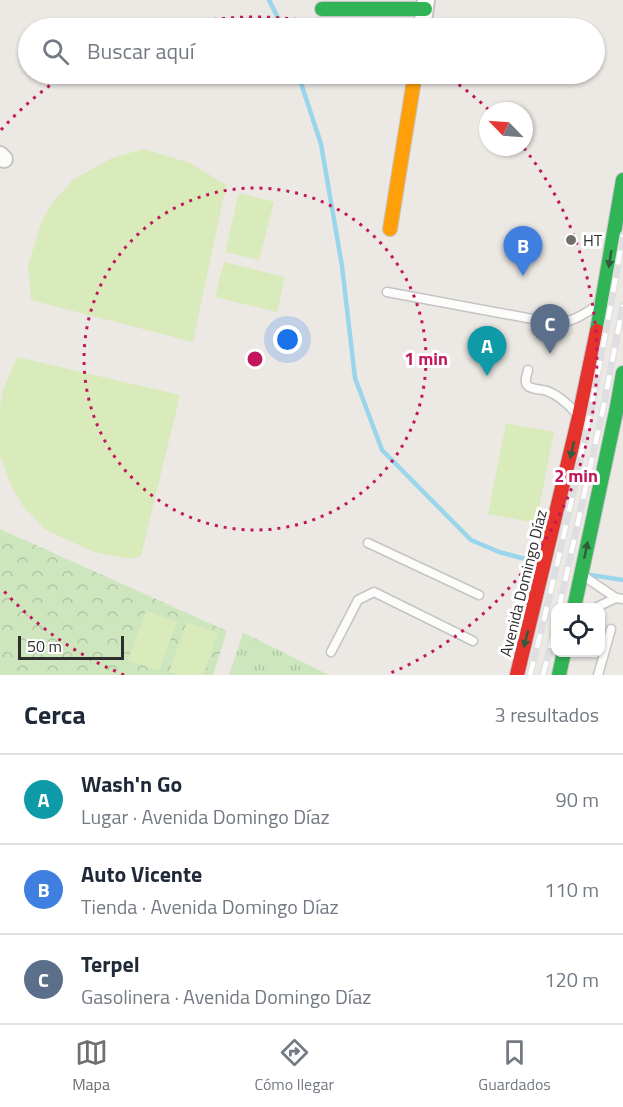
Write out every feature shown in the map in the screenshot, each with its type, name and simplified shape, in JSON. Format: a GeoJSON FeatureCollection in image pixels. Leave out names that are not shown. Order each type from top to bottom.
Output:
{"type":"FeatureCollection","features":[{"type":"Feature","properties":{"kind":"main road"},"geometry":{"type":"LineString","coordinates":[[322,9],[426,5]]}},
{"type":"Feature","properties":{"kind":"main road"},"geometry":{"type":"LineString","coordinates":[[390,229],[413,84]]}},
{"type":"Feature","properties":{"kind":"main road","name":"Avenida Domingo Díaz"},"geometry":{"type":"LineString","coordinates":[[517,675],[579,417],[603,300],[623,180]]}},
{"type":"Feature","properties":{"kind":"main road"},"geometry":{"type":"LineString","coordinates":[[575,603],[620,404],[623,374]]}},
{"type":"Feature","properties":{"kind":"main road"},"geometry":{"type":"LineString","coordinates":[[560,674],[563,657]]}},
{"type":"Feature","properties":{"kind":"lane"},"geometry":{"type":"LineString","coordinates":[[387,292],[560,323],[582,316],[603,300]]}},
{"type":"Feature","properties":{"kind":"lane"},"geometry":{"type":"LineString","coordinates":[[536,330],[538,320]]}},
{"type":"Feature","properties":{"kind":"lane"},"geometry":{"type":"LineString","coordinates":[[528,370],[525,380],[530,387],[559,397],[579,417]]}},
{"type":"Feature","properties":{"kind":"lane"},"geometry":{"type":"LineString","coordinates":[[368,543],[478,595]]}},
{"type":"Feature","properties":{"kind":"lane"},"geometry":{"type":"LineString","coordinates":[[581,574],[619,598]]}},
{"type":"Feature","properties":{"kind":"lane"},"geometry":{"type":"LineString","coordinates":[[331,652],[358,600],[374,592],[473,641]]}},
{"type":"Feature","properties":{"kind":"lane"},"geometry":{"type":"LineString","coordinates":[[605,604],[619,598]]}},
{"type":"Feature","properties":{"kind":"lane"},"geometry":{"type":"LineString","coordinates":[[598,675],[611,629]]}},
{"type":"Feature","properties":{"kind":"green space"},"geometry":{"type":"Polygon","coordinates":[[[144,149],[190,163],[226,185],[193,342],[31,300],[28,266],[41,223],[52,203],[74,179],[112,158],[144,149]]]}},
{"type":"Feature","properties":{"kind":"green space"},"geometry":{"type":"Polygon","coordinates":[[[239,193],[274,202],[259,260],[225,252],[239,193]]]}},
{"type":"Feature","properties":{"kind":"green space"},"geometry":{"type":"Polygon","coordinates":[[[224,262],[285,277],[277,312],[215,297],[224,262]]]}},
{"type":"Feature","properties":{"kind":"green space"},"geometry":{"type":"Polygon","coordinates":[[[17,357],[180,395],[141,556],[130,559],[94,552],[46,530],[23,506],[12,487],[0,456],[0,408],[3,390],[17,357]]]}},
{"type":"Feature","properties":{"kind":"green space"},"geometry":{"type":"Polygon","coordinates":[[[506,423],[554,432],[536,523],[488,514],[506,423]]]}},
{"type":"Feature","properties":{"kind":"green space"},"geometry":{"type":"Polygon","coordinates":[[[0,529],[227,631],[213,675],[0,675],[0,529]]]}},
{"type":"Feature","properties":{"kind":"green space"},"geometry":{"type":"Polygon","coordinates":[[[146,611],[177,622],[159,671],[128,660],[146,611]]]}},
{"type":"Feature","properties":{"kind":"green space"},"geometry":{"type":"Polygon","coordinates":[[[187,622],[218,633],[203,675],[178,675],[169,672],[187,622]]]}},
{"type":"Feature","properties":{"kind":"green space"},"geometry":{"type":"Polygon","coordinates":[[[243,633],[248,635],[329,675],[229,675],[243,633]]]}},
{"type":"Feature","properties":{"kind":"waterway"},"geometry":{"type":"LineString","coordinates":[[269,0],[278,18]]}},
{"type":"Feature","properties":{"kind":"waterway"},"geometry":{"type":"LineString","coordinates":[[301,84],[321,144],[342,266],[355,378],[382,450],[471,540],[499,552],[529,560]]}},
{"type":"Feature","properties":{"kind":"waterway"},"geometry":{"type":"LineString","coordinates":[[591,575],[623,580]]}},
{"type":"Feature","properties":{"kind":"railway"},"geometry":{"type":"LineString","coordinates":[[530,675],[581,456],[623,235]]}},
{"type":"Feature","properties":{"kind":"railway"},"geometry":{"type":"LineString","coordinates":[[560,603],[603,409],[623,305]]}},
{"type":"Feature","properties":{"kind":"railway"},"geometry":{"type":"LineString","coordinates":[[543,675],[551,644]]}},
{"type":"Feature","properties":{"kind":"traffic: fast"},"geometry":{"type":"LineString","coordinates":[[322,9],[425,9]]}},
{"type":"Feature","properties":{"kind":"traffic: fast"},"geometry":{"type":"LineString","coordinates":[[597,331],[623,180]]}},
{"type":"Feature","properties":{"kind":"traffic: fast"},"geometry":{"type":"LineString","coordinates":[[575,603],[623,373]]}},
{"type":"Feature","properties":{"kind":"traffic: fast"},"geometry":{"type":"LineString","coordinates":[[559,675],[563,657]]}},
{"type":"Feature","properties":{"kind":"traffic: slow"},"geometry":{"type":"LineString","coordinates":[[390,229],[413,84]]}},
{"type":"Feature","properties":{"kind":"traffic: jam"},"geometry":{"type":"LineString","coordinates":[[517,675],[579,417],[597,331]]}},
{"type":"Feature","properties":{"kind":"place","name":"HT"},"geometry":{"type":"Point","coordinates":[571,240]}},
{"type":"Feature","properties":{"kind":"place","name":"Auto Vicente"},"geometry":{"type":"Point","coordinates":[523,276]}},
{"type":"Feature","properties":{"kind":"place","name":"Terpel"},"geometry":{"type":"Point","coordinates":[550,354]}},
{"type":"Feature","properties":{"kind":"place","name":"Wash'n Go"},"geometry":{"type":"Point","coordinates":[487,376]}}]}
